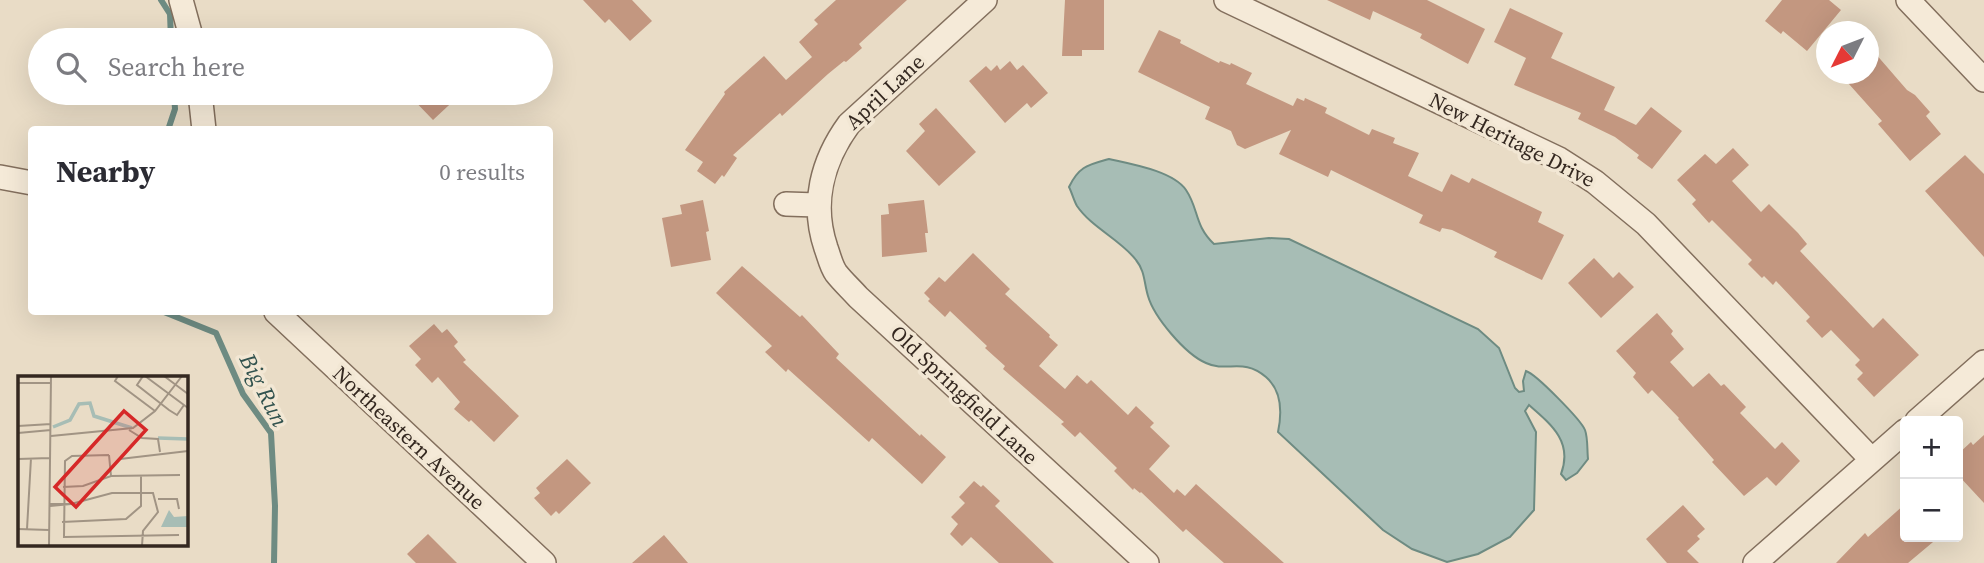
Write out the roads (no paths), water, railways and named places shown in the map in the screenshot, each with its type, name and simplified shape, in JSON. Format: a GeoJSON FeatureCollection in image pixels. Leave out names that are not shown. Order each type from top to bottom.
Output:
{"type":"FeatureCollection","features":[{"type":"Feature","properties":{"kind":"street"},"geometry":{"type":"LineString","coordinates":[[181,0],[189,28]]}},
{"type":"Feature","properties":{"kind":"street","name":"April Lane"},"geometry":{"type":"LineString","coordinates":[[817,205],[829,160],[837,141],[849,124],[985,0]]}},
{"type":"Feature","properties":{"kind":"street","name":"New Heritage Drive"},"geometry":{"type":"LineString","coordinates":[[1226,0],[1559,159],[1595,182],[1646,224],[1872,460]]}},
{"type":"Feature","properties":{"kind":"street"},"geometry":{"type":"LineString","coordinates":[[1908,0],[1984,80]]}},
{"type":"Feature","properties":{"kind":"street"},"geometry":{"type":"LineString","coordinates":[[201,105],[204,126]]}},
{"type":"Feature","properties":{"kind":"street"},"geometry":{"type":"LineString","coordinates":[[0,177],[28,182]]}},
{"type":"Feature","properties":{"kind":"street"},"geometry":{"type":"LineString","coordinates":[[786,204],[817,205]]}},
{"type":"Feature","properties":{"kind":"street","name":"Old Springfield Lane"},"geometry":{"type":"LineString","coordinates":[[817,205],[822,236],[835,271],[858,298],[1147,563]]}},
{"type":"Feature","properties":{"kind":"street","name":"Northeastern Avenue"},"geometry":{"type":"LineString","coordinates":[[279,315],[544,563]]}},
{"type":"Feature","properties":{"kind":"street"},"geometry":{"type":"LineString","coordinates":[[1923,416],[1984,362]]}},
{"type":"Feature","properties":{"kind":"street"},"geometry":{"type":"LineString","coordinates":[[1755,563],[1900,435]]}},
{"type":"Feature","properties":{"kind":"water"},"geometry":{"type":"Polygon","coordinates":[[[1109,159],[1151,169],[1180,183],[1190,197],[1203,230],[1214,244],[1269,238],[1289,239],[1478,329],[1499,348],[1519,392],[1524,391],[1526,371],[1548,388],[1576,417],[1586,433],[1588,459],[1577,473],[1566,480],[1561,474],[1564,463],[1562,443],[1552,427],[1529,405],[1525,411],[1536,432],[1534,510],[1510,537],[1478,554],[1447,562],[1412,549],[1383,530],[1278,432],[1280,403],[1275,389],[1266,377],[1258,371],[1242,366],[1221,367],[1206,363],[1189,352],[1163,324],[1151,305],[1139,264],[1123,246],[1083,214],[1069,187],[1085,167],[1109,159]]]}},
{"type":"Feature","properties":{"kind":"waterway","name":"Big Run"},"geometry":{"type":"LineString","coordinates":[[161,0],[170,14],[171,28]]}},
{"type":"Feature","properties":{"kind":"waterway","name":"Big Run"},"geometry":{"type":"LineString","coordinates":[[169,126],[175,105]]}},
{"type":"Feature","properties":{"kind":"waterway","name":"Big Run"},"geometry":{"type":"LineString","coordinates":[[171,315],[216,333],[243,394],[271,433],[275,506],[274,563]]}}]}
